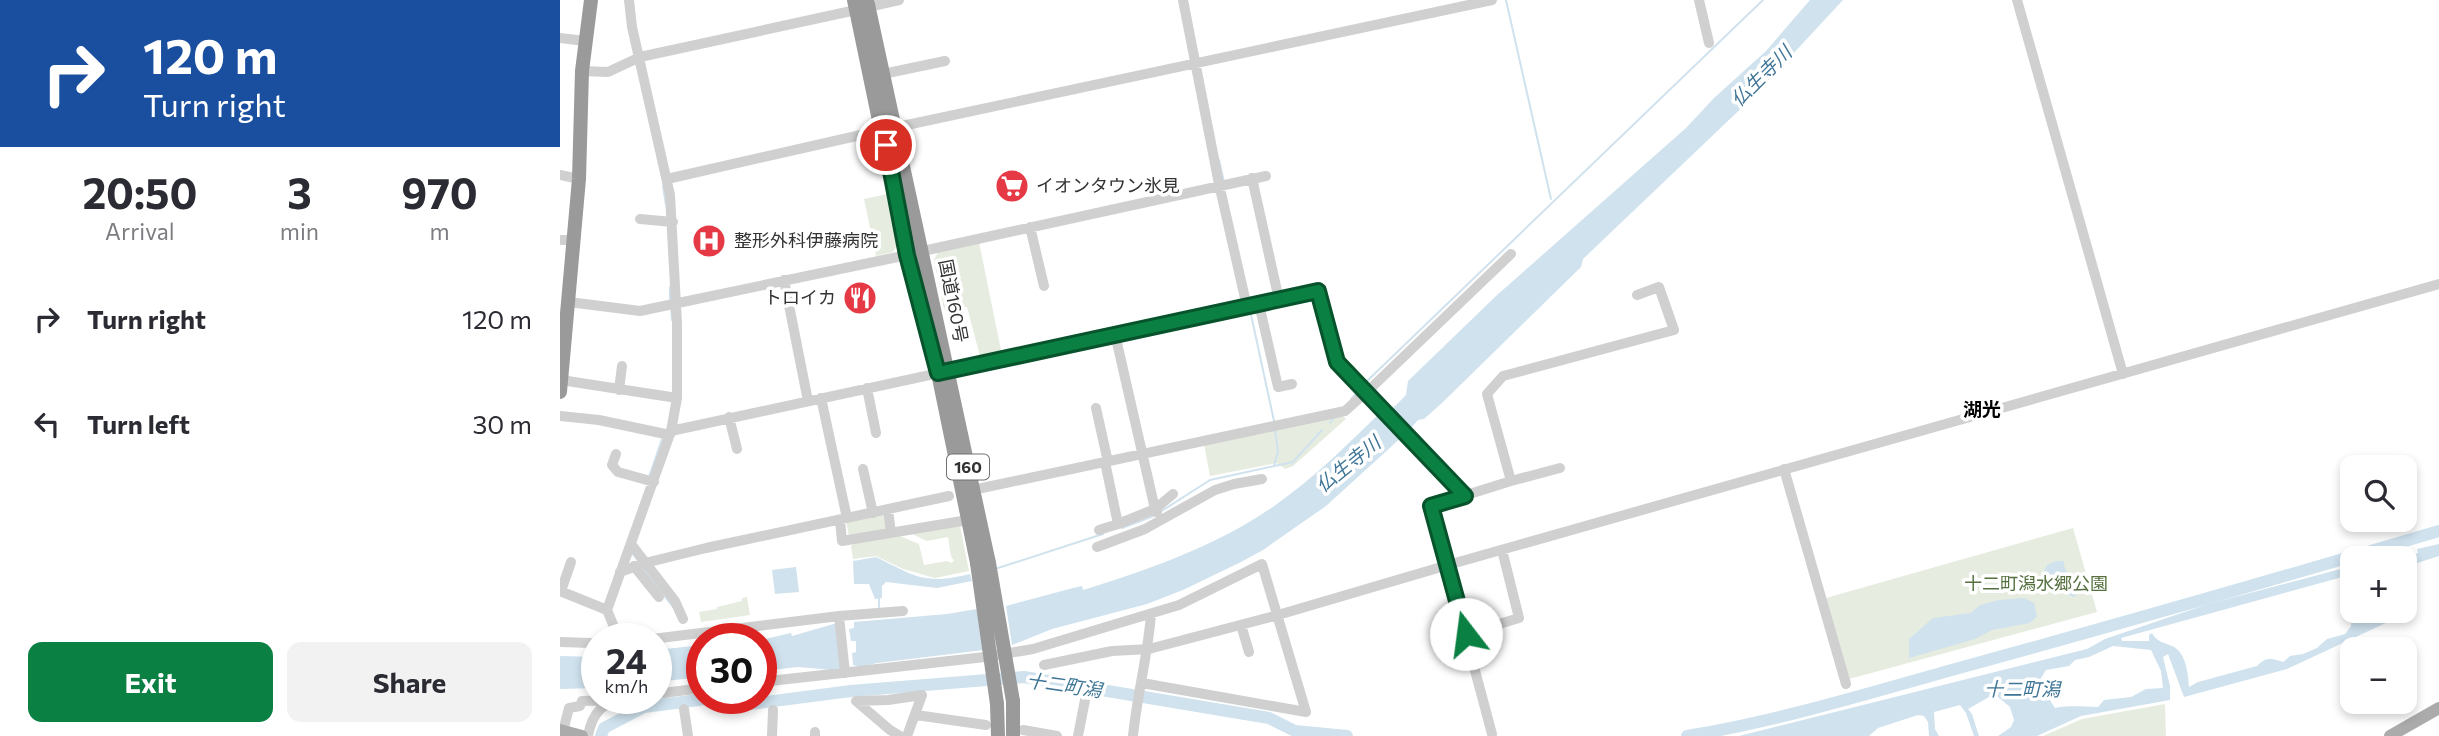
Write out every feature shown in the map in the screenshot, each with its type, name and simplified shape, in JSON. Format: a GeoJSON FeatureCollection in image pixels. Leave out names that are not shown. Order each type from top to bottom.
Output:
{"type":"FeatureCollection","features":[{"type":"Feature","properties":{"kind":"highway"},"geometry":{"type":"LineString","coordinates":[[561,379],[563,317],[569,302],[567,240],[579,179],[582,71],[591,0]]}},
{"type":"Feature","properties":{"kind":"highway","name":"国道160号"},"geometry":{"type":"LineString","coordinates":[[861,4],[883,74],[907,255],[943,372],[1018,733]]}},
{"type":"Feature","properties":{"kind":"highway","name":"国道160号"},"geometry":{"type":"LineString","coordinates":[[861,4],[889,129],[923,251],[968,520],[983,563],[998,736]]}},
{"type":"Feature","properties":{"kind":"main road"},"geometry":{"type":"LineString","coordinates":[[2390,736],[2439,708]]}},
{"type":"Feature","properties":{"kind":"main road"},"geometry":{"type":"LineString","coordinates":[[561,731],[582,736]]}},
{"type":"Feature","properties":{"kind":"street"},"geometry":{"type":"LineString","coordinates":[[612,623],[607,610],[654,482],[670,433],[677,398],[673,222],[667,179],[632,27],[629,0]]}},
{"type":"Feature","properties":{"kind":"street"},"geometry":{"type":"LineString","coordinates":[[582,71],[608,72],[640,57],[861,4],[899,0]]}},
{"type":"Feature","properties":{"kind":"street"},"geometry":{"type":"LineString","coordinates":[[1183,0],[1219,184],[1247,307]]}},
{"type":"Feature","properties":{"kind":"street"},"geometry":{"type":"LineString","coordinates":[[667,179],[1196,62],[1492,0]]}},
{"type":"Feature","properties":{"kind":"street"},"geometry":{"type":"LineString","coordinates":[[1699,0],[1709,43]]}},
{"type":"Feature","properties":{"kind":"street"},"geometry":{"type":"LineString","coordinates":[[2017,0],[2123,374]]}},
{"type":"Feature","properties":{"kind":"street"},"geometry":{"type":"LineString","coordinates":[[560,38],[585,41]]}},
{"type":"Feature","properties":{"kind":"street"},"geometry":{"type":"LineString","coordinates":[[883,74],[945,61]]}},
{"type":"Feature","properties":{"kind":"street"},"geometry":{"type":"LineString","coordinates":[[560,175],[579,179]]}},
{"type":"Feature","properties":{"kind":"street"},"geometry":{"type":"LineString","coordinates":[[923,251],[1219,184],[1266,176]]}},
{"type":"Feature","properties":{"kind":"street"},"geometry":{"type":"LineString","coordinates":[[1252,178],[1279,300]]}},
{"type":"Feature","properties":{"kind":"street"},"geometry":{"type":"LineString","coordinates":[[640,219],[673,222]]}},
{"type":"Feature","properties":{"kind":"street"},"geometry":{"type":"LineString","coordinates":[[1030,227],[1044,286]]}},
{"type":"Feature","properties":{"kind":"street"},"geometry":{"type":"LineString","coordinates":[[982,488],[1345,411],[1511,254]]}},
{"type":"Feature","properties":{"kind":"street"},"geometry":{"type":"LineString","coordinates":[[569,302],[640,311],[907,255]]}},
{"type":"Feature","properties":{"kind":"street"},"geometry":{"type":"LineString","coordinates":[[784,280],[808,401]]}},
{"type":"Feature","properties":{"kind":"street"},"geometry":{"type":"LineString","coordinates":[[1044,665],[1112,651],[1149,649],[1278,615],[2439,284]]}},
{"type":"Feature","properties":{"kind":"street"},"geometry":{"type":"LineString","coordinates":[[1511,481],[1487,394],[1503,376],[1674,330],[1659,287],[1637,295]]}},
{"type":"Feature","properties":{"kind":"street"},"geometry":{"type":"LineString","coordinates":[[560,416],[670,433],[729,417],[1318,291],[1337,362],[1465,496]]}},
{"type":"Feature","properties":{"kind":"street"},"geometry":{"type":"LineString","coordinates":[[1259,304],[1278,387],[1292,384]]}},
{"type":"Feature","properties":{"kind":"street"},"geometry":{"type":"LineString","coordinates":[[1115,334],[1154,509],[1162,521]]}},
{"type":"Feature","properties":{"kind":"street"},"geometry":{"type":"LineString","coordinates":[[619,390],[622,366]]}},
{"type":"Feature","properties":{"kind":"street"},"geometry":{"type":"LineString","coordinates":[[561,379],[677,398]]}},
{"type":"Feature","properties":{"kind":"street"},"geometry":{"type":"LineString","coordinates":[[867,388],[876,433]]}},
{"type":"Feature","properties":{"kind":"street"},"geometry":{"type":"LineString","coordinates":[[821,398],[843,519],[842,541],[968,520]]}},
{"type":"Feature","properties":{"kind":"street"},"geometry":{"type":"LineString","coordinates":[[1096,408],[1118,524]]}},
{"type":"Feature","properties":{"kind":"street"},"geometry":{"type":"LineString","coordinates":[[729,417],[737,449]]}},
{"type":"Feature","properties":{"kind":"street"},"geometry":{"type":"LineString","coordinates":[[616,454],[612,465],[618,472],[654,482]]}},
{"type":"Feature","properties":{"kind":"street"},"geometry":{"type":"LineString","coordinates":[[1492,734],[1431,506],[1560,468]]}},
{"type":"Feature","properties":{"kind":"street"},"geometry":{"type":"LineString","coordinates":[[863,469],[873,513]]}},
{"type":"Feature","properties":{"kind":"street"},"geometry":{"type":"LineString","coordinates":[[1784,469],[1846,684]]}},
{"type":"Feature","properties":{"kind":"street"},"geometry":{"type":"LineString","coordinates":[[1097,547],[1162,521],[1215,490],[1262,479]]}},
{"type":"Feature","properties":{"kind":"street"},"geometry":{"type":"LineString","coordinates":[[620,572],[645,563],[948,495]]}},
{"type":"Feature","properties":{"kind":"street"},"geometry":{"type":"LineString","coordinates":[[1099,530],[1154,509],[1173,495]]}},
{"type":"Feature","properties":{"kind":"street"},"geometry":{"type":"LineString","coordinates":[[888,509],[891,533]]}},
{"type":"Feature","properties":{"kind":"street"},"geometry":{"type":"LineString","coordinates":[[631,544],[675,601],[684,619]]}},
{"type":"Feature","properties":{"kind":"street"},"geometry":{"type":"LineString","coordinates":[[1466,634],[1519,618],[1502,550]]}},
{"type":"Feature","properties":{"kind":"street"},"geometry":{"type":"LineString","coordinates":[[571,562],[561,591],[607,610]]}},
{"type":"Feature","properties":{"kind":"street"},"geometry":{"type":"LineString","coordinates":[[777,680],[1033,649],[1179,605],[1262,564],[1306,712],[1142,683]]}},
{"type":"Feature","properties":{"kind":"street"},"geometry":{"type":"LineString","coordinates":[[634,566],[660,597]]}},
{"type":"Feature","properties":{"kind":"street"},"geometry":{"type":"LineString","coordinates":[[672,637],[903,611]]}},
{"type":"Feature","properties":{"kind":"street"},"geometry":{"type":"LineString","coordinates":[[1133,736],[1149,649],[1151,614]]}},
{"type":"Feature","properties":{"kind":"street"},"geometry":{"type":"LineString","coordinates":[[839,616],[845,673]]}},
{"type":"Feature","properties":{"kind":"street"},"geometry":{"type":"LineString","coordinates":[[1241,625],[1249,652]]}},
{"type":"Feature","properties":{"kind":"street"},"geometry":{"type":"LineString","coordinates":[[560,642],[581,643]]}},
{"type":"Feature","properties":{"kind":"street"},"geometry":{"type":"LineString","coordinates":[[900,736],[856,701],[922,695],[907,736]]}},
{"type":"Feature","properties":{"kind":"street"},"geometry":{"type":"LineString","coordinates":[[1078,736],[1085,699]]}},
{"type":"Feature","properties":{"kind":"street"},"geometry":{"type":"LineString","coordinates":[[561,731],[569,708],[581,704]]}},
{"type":"Feature","properties":{"kind":"street"},"geometry":{"type":"LineString","coordinates":[[684,709],[688,736]]}},
{"type":"Feature","properties":{"kind":"street"},"geometry":{"type":"LineString","coordinates":[[588,736],[598,714]]}},
{"type":"Feature","properties":{"kind":"street"},"geometry":{"type":"LineString","coordinates":[[772,714],[772,736]]}},
{"type":"Feature","properties":{"kind":"street"},"geometry":{"type":"LineString","coordinates":[[916,715],[986,725]]}},
{"type":"Feature","properties":{"kind":"street"},"geometry":{"type":"LineString","coordinates":[[1018,733],[1057,736]]}},
{"type":"Feature","properties":{"kind":"green space"},"geometry":{"type":"Polygon","coordinates":[[[887,194],[898,244],[893,252],[876,256],[864,199],[887,194]]]}},
{"type":"Feature","properties":{"kind":"green space"},"geometry":{"type":"Polygon","coordinates":[[[979,242],[1002,355],[981,360],[967,307],[944,309],[934,260],[938,252],[979,242]]]}},
{"type":"Feature","properties":{"kind":"green space"},"geometry":{"type":"Polygon","coordinates":[[[1340,414],[1346,419],[1293,466],[1285,469],[1277,463],[1210,476],[1204,444],[1340,414]]]}},
{"type":"Feature","properties":{"kind":"green space"},"geometry":{"type":"Polygon","coordinates":[[[885,512],[888,529],[849,536],[846,521],[885,512]]]}},
{"type":"Feature","properties":{"kind":"green space"},"geometry":{"type":"Polygon","coordinates":[[[960,526],[969,571],[935,578],[903,569],[876,556],[853,559],[851,546],[855,543],[900,536],[919,544],[924,565],[947,561],[951,563],[954,561],[948,537],[927,541],[910,533],[960,526]]]}},
{"type":"Feature","properties":{"kind":"green space","name":"十二町潟水郷公園"},"geometry":{"type":"Polygon","coordinates":[[[2073,528],[2097,612],[1849,679],[1826,598],[2073,528]]]}},
{"type":"Feature","properties":{"kind":"green space"},"geometry":{"type":"Polygon","coordinates":[[[747,597],[750,615],[701,622],[699,612],[717,609],[747,597]]]}},
{"type":"Feature","properties":{"kind":"green space"},"geometry":{"type":"Polygon","coordinates":[[[2165,704],[2166,736],[2043,736],[2082,719],[2165,704]]]}},
{"type":"Feature","properties":{"kind":"water","name":"仏生寺川"},"geometry":{"type":"Polygon","coordinates":[[[1810,0],[1843,0],[1752,98],[1583,259],[1581,267],[1443,402],[1410,429],[1391,410],[1406,395],[1408,381],[1496,296],[1686,128],[1714,98],[1766,51],[1810,0]]]}},
{"type":"Feature","properties":{"kind":"water","name":"仏生寺川"},"geometry":{"type":"Polygon","coordinates":[[[1381,412],[1404,435],[1326,506],[1263,550],[1183,590],[1147,604],[1052,629],[1012,645],[1006,606],[1073,588],[1082,586],[1083,590],[1108,582],[1184,554],[1232,532],[1305,483],[1381,412]]]}},
{"type":"Feature","properties":{"kind":"water"},"geometry":{"type":"Polygon","coordinates":[[[2439,544],[2439,556],[2417,563],[2417,549],[2439,544]]]}},
{"type":"Feature","properties":{"kind":"water"},"geometry":{"type":"Polygon","coordinates":[[[876,557],[921,577],[942,579],[970,574],[972,581],[937,588],[886,582],[882,586],[882,598],[875,599],[869,584],[854,584],[853,561],[876,557]]]}},
{"type":"Feature","properties":{"kind":"water"},"geometry":{"type":"Polygon","coordinates":[[[2064,561],[2064,566],[2075,582],[2078,593],[2074,597],[2061,592],[2042,575],[2047,565],[2064,561]]]}},
{"type":"Feature","properties":{"kind":"water"},"geometry":{"type":"Polygon","coordinates":[[[796,567],[799,592],[775,594],[772,570],[796,567]]]}},
{"type":"Feature","properties":{"kind":"water","name":"十二町潟"},"geometry":{"type":"Polygon","coordinates":[[[2340,569],[2340,578],[2121,638],[2122,641],[2149,641],[2149,635],[2152,633],[2158,640],[2177,649],[2185,664],[2189,687],[2198,682],[2257,666],[2266,660],[2283,662],[2290,656],[2317,648],[2327,639],[2345,634],[2351,623],[2386,623],[2356,637],[2340,637],[2340,644],[2287,669],[2184,697],[2168,654],[2163,657],[2170,686],[2170,700],[2081,716],[2037,736],[1998,736],[2011,727],[2014,720],[2010,707],[1998,697],[1989,697],[1968,709],[1979,736],[1974,736],[1966,713],[1960,705],[1934,712],[1935,729],[1939,736],[1929,736],[1928,722],[1924,716],[1918,715],[1878,728],[1869,736],[1739,736],[2087,649],[2105,639],[2208,604],[2340,569]],[[2113,646],[2075,660],[2069,666],[2046,670],[2041,678],[2044,691],[2055,708],[2098,707],[2104,700],[2131,697],[2146,689],[2163,688],[2161,671],[2151,650],[2113,646]]]}},
{"type":"Feature","properties":{"kind":"water"},"geometry":{"type":"Polygon","coordinates":[[[2024,598],[2034,603],[2037,616],[2030,623],[1992,630],[1975,639],[1909,658],[1909,639],[1933,618],[1971,613],[1980,605],[1999,600],[2024,598]]]}},
{"type":"Feature","properties":{"kind":"water"},"geometry":{"type":"Polygon","coordinates":[[[977,609],[984,650],[862,667],[853,665],[852,653],[856,652],[856,641],[851,641],[849,629],[854,628],[854,622],[977,609]]]}},
{"type":"Feature","properties":{"kind":"water"},"geometry":{"type":"Polygon","coordinates":[[[837,623],[842,669],[798,667],[777,669],[777,636],[791,633],[792,636],[837,623]]]}},
{"type":"Feature","properties":{"kind":"water"},"geometry":{"type":"Polygon","coordinates":[[[686,647],[686,679],[672,680],[672,648],[686,647]]]}},
{"type":"Feature","properties":{"kind":"water"},"geometry":{"type":"Polygon","coordinates":[[[560,656],[581,657],[581,688],[560,689],[560,656]]]}},
{"type":"Feature","properties":{"kind":"waterway"},"geometry":{"type":"LineString","coordinates":[[1506,0],[1551,199]]}},
{"type":"Feature","properties":{"kind":"waterway"},"geometry":{"type":"LineString","coordinates":[[1366,382],[1763,0]]}},
{"type":"Feature","properties":{"kind":"waterway"},"geometry":{"type":"LineString","coordinates":[[1219,160],[1224,182]]}},
{"type":"Feature","properties":{"kind":"waterway"},"geometry":{"type":"LineString","coordinates":[[663,186],[666,205]]}},
{"type":"Feature","properties":{"kind":"waterway"},"geometry":{"type":"LineString","coordinates":[[670,287],[670,299]]}},
{"type":"Feature","properties":{"kind":"waterway"},"geometry":{"type":"LineString","coordinates":[[671,308],[672,320]]}},
{"type":"Feature","properties":{"kind":"waterway"},"geometry":{"type":"LineString","coordinates":[[1250,310],[1274,421]]}},
{"type":"Feature","properties":{"kind":"waterway"},"geometry":{"type":"LineString","coordinates":[[1351,399],[1358,392]]}},
{"type":"Feature","properties":{"kind":"waterway"},"geometry":{"type":"LineString","coordinates":[[1330,423],[1333,419]]}},
{"type":"Feature","properties":{"kind":"waterway"},"geometry":{"type":"LineString","coordinates":[[1274,466],[1278,452],[1275,430]]}},
{"type":"Feature","properties":{"kind":"waterway"},"geometry":{"type":"LineString","coordinates":[[1160,512],[1210,480],[1293,462],[1322,430]]}},
{"type":"Feature","properties":{"kind":"waterway"},"geometry":{"type":"LineString","coordinates":[[649,477],[662,439]]}},
{"type":"Feature","properties":{"kind":"waterway"},"geometry":{"type":"LineString","coordinates":[[1122,528],[1156,515]]}},
{"type":"Feature","properties":{"kind":"waterway","name":"十二町潟"},"geometry":{"type":"LineString","coordinates":[[1687,736],[1756,723],[1858,697],[2439,531]]}},
{"type":"Feature","properties":{"kind":"waterway"},"geometry":{"type":"LineString","coordinates":[[995,569],[1103,534]]}},
{"type":"Feature","properties":{"kind":"waterway"},"geometry":{"type":"LineString","coordinates":[[632,553],[639,562]]}},
{"type":"Feature","properties":{"kind":"waterway"},"geometry":{"type":"LineString","coordinates":[[642,567],[673,607]]}},
{"type":"Feature","properties":{"kind":"waterway"},"geometry":{"type":"LineString","coordinates":[[879,598],[879,609]]}},
{"type":"Feature","properties":{"kind":"waterway","name":"十二町潟"},"geometry":{"type":"LineString","coordinates":[[777,701],[851,691],[1024,677],[1269,718],[1295,731],[1347,736]]}},
{"type":"Feature","properties":{"kind":"waterway","name":"十二町潟"},"geometry":{"type":"LineString","coordinates":[[601,736],[604,728],[644,707],[686,702]]}},
{"type":"Feature","properties":{"kind":"place","name":"イオンタウン氷見"},"geometry":{"type":"Point","coordinates":[1012,186]}},
{"type":"Feature","properties":{"kind":"place","name":"整形外科伊藤病院"},"geometry":{"type":"Point","coordinates":[709,241]}},
{"type":"Feature","properties":{"kind":"place","name":"トロイカ"},"geometry":{"type":"Point","coordinates":[860,298]}},
{"type":"Feature","properties":{"kind":"district","name":"湖光"},"geometry":{"type":"Point","coordinates":[1982,409]}},
{"type":"Feature","properties":{"kind":"route"},"geometry":{"type":"LineString","coordinates":[[886,145],[907,255],[938,373],[1318,291],[1337,362],[1465,496],[1431,506],[1466,634]]}}]}
